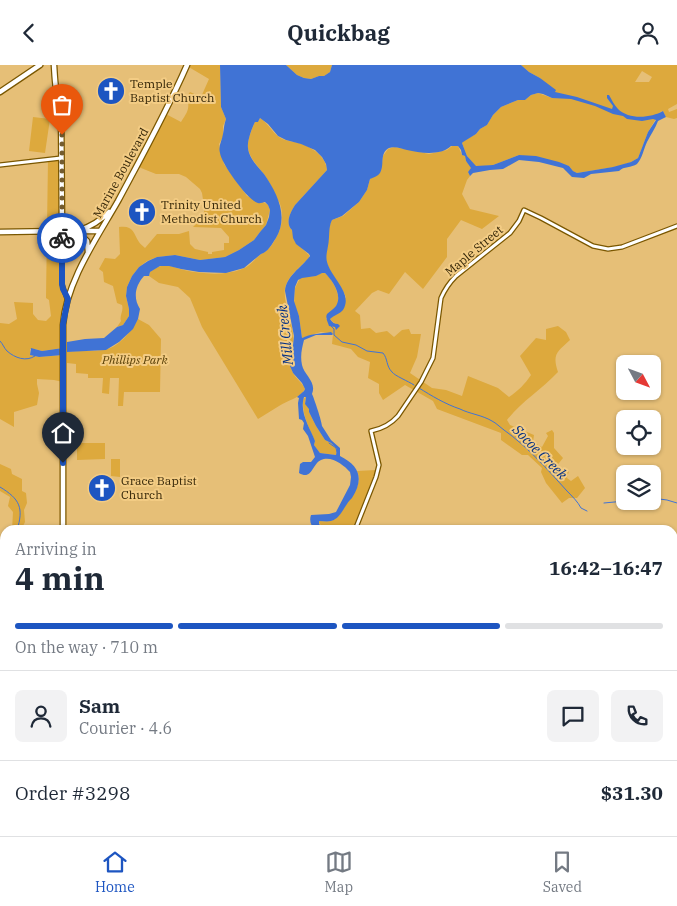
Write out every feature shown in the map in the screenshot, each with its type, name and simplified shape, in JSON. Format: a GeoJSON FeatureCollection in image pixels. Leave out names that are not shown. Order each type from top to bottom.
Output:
{"type":"FeatureCollection","features":[{"type":"Feature","properties":{"kind":"main road"},"geometry":{"type":"LineString","coordinates":[[0,92],[40,65]]}},
{"type":"Feature","properties":{"kind":"main road"},"geometry":{"type":"LineString","coordinates":[[54,65],[55,87],[61,106],[62,231]]}},
{"type":"Feature","properties":{"kind":"main road","name":"Marine Boulevard"},"geometry":{"type":"LineString","coordinates":[[63,525],[63,324],[68,299],[75,279],[188,65]]}},
{"type":"Feature","properties":{"kind":"main road"},"geometry":{"type":"LineString","coordinates":[[76,231],[102,219],[116,204]]}},
{"type":"Feature","properties":{"kind":"main road"},"geometry":{"type":"LineString","coordinates":[[76,231],[87,241],[88,254]]}},
{"type":"Feature","properties":{"kind":"main road"},"geometry":{"type":"LineString","coordinates":[[0,232],[100,231]]}},
{"type":"Feature","properties":{"kind":"street"},"geometry":{"type":"LineString","coordinates":[[0,165],[62,158]]}},
{"type":"Feature","properties":{"kind":"street","name":"Maple Street"},"geometry":{"type":"LineString","coordinates":[[357,525],[379,465],[371,431],[378,430],[398,416],[427,371],[433,358],[441,298],[444,291],[450,283],[510,233],[524,210],[593,246],[608,249],[622,247],[677,225]]}},
{"type":"Feature","properties":{"kind":"street"},"geometry":{"type":"LineString","coordinates":[[62,231],[62,284],[68,299]]}},
{"type":"Feature","properties":{"kind":"green space"},"geometry":{"type":"Polygon","coordinates":[[[187,65],[220,65],[221,107],[226,119],[223,126],[223,137],[219,144],[224,164],[247,196],[268,205],[270,210],[266,225],[254,240],[225,257],[200,260],[175,255],[157,257],[147,261],[132,276],[127,287],[126,296],[129,316],[123,325],[117,327],[121,321],[122,305],[117,303],[113,286],[104,282],[103,272],[99,269],[105,258],[115,259],[120,254],[119,227],[130,228],[139,243],[145,248],[157,234],[179,234],[189,231],[190,244],[195,249],[208,252],[208,254],[224,250],[224,243],[229,243],[229,237],[221,228],[193,227],[201,219],[204,206],[200,189],[186,177],[179,174],[156,174],[136,166],[164,113],[181,122],[188,110],[187,96],[190,92],[201,97],[209,79],[187,65]]]}},
{"type":"Feature","properties":{"kind":"green space"},"geometry":{"type":"Polygon","coordinates":[[[286,65],[332,65],[330,72],[324,76],[311,79],[297,75],[286,65]]]}},
{"type":"Feature","properties":{"kind":"green space"},"geometry":{"type":"Polygon","coordinates":[[[521,65],[677,65],[677,104],[668,109],[669,112],[677,109],[677,118],[666,117],[663,111],[660,112],[648,132],[638,158],[620,166],[577,173],[569,166],[519,155],[493,165],[476,167],[467,156],[463,141],[487,125],[501,107],[518,100],[525,100],[531,95],[538,93],[552,98],[554,94],[540,78],[521,65]],[[642,71],[635,82],[649,82],[652,77],[642,71]]]}},
{"type":"Feature","properties":{"kind":"green space"},"geometry":{"type":"Polygon","coordinates":[[[33,117],[50,119],[45,153],[29,151],[33,117]]]}},
{"type":"Feature","properties":{"kind":"green space"},"geometry":{"type":"Polygon","coordinates":[[[260,118],[282,139],[302,144],[322,157],[327,170],[295,205],[289,221],[295,242],[309,255],[309,258],[290,277],[285,290],[293,334],[291,368],[305,389],[297,397],[258,419],[202,327],[190,298],[178,287],[159,283],[149,276],[150,272],[164,266],[206,273],[235,271],[248,266],[268,250],[273,243],[281,226],[280,203],[264,174],[252,158],[248,148],[252,128],[260,118]]]}},
{"type":"Feature","properties":{"kind":"green space"},"geometry":{"type":"Polygon","coordinates":[[[452,146],[458,146],[472,168],[468,172],[470,176],[462,194],[470,209],[499,216],[482,229],[461,220],[447,239],[447,257],[423,289],[405,272],[389,294],[378,290],[372,293],[355,311],[360,315],[361,329],[370,328],[376,333],[387,331],[394,337],[402,330],[409,329],[411,334],[421,334],[417,357],[410,373],[432,388],[446,390],[462,396],[468,376],[498,388],[509,397],[531,375],[520,356],[536,338],[546,340],[546,329],[558,326],[566,332],[570,340],[557,354],[558,372],[507,420],[510,425],[534,435],[533,442],[542,447],[548,436],[546,433],[552,430],[554,433],[554,448],[563,458],[555,468],[560,473],[569,471],[567,478],[571,481],[578,476],[585,488],[577,498],[569,498],[562,503],[546,483],[541,472],[542,468],[528,455],[522,455],[501,440],[501,433],[437,409],[433,401],[405,385],[383,400],[379,393],[379,384],[368,378],[370,362],[358,357],[351,349],[332,344],[333,334],[321,332],[302,338],[299,316],[294,304],[295,288],[300,278],[316,276],[323,272],[329,277],[335,286],[339,300],[326,319],[336,324],[330,319],[346,297],[329,269],[326,259],[329,228],[332,220],[343,216],[359,202],[367,190],[370,179],[381,171],[383,156],[388,149],[394,147],[429,154],[447,150],[452,146]]]}},
{"type":"Feature","properties":{"kind":"green space"},"geometry":{"type":"Polygon","coordinates":[[[62,158],[62,284],[68,300],[63,348],[42,351],[30,349],[30,355],[39,357],[63,355],[63,382],[37,379],[39,393],[37,405],[14,412],[14,427],[0,419],[0,323],[9,324],[17,319],[14,302],[33,303],[33,314],[38,320],[46,321],[51,316],[49,300],[46,298],[48,159],[62,158]]]}},
{"type":"Feature","properties":{"kind":"green space","name":"Phillips Park"},"geometry":{"type":"Polygon","coordinates":[[[138,319],[149,325],[161,339],[160,392],[124,392],[123,406],[118,406],[119,378],[110,378],[109,394],[102,393],[103,378],[88,378],[88,374],[76,373],[76,364],[67,363],[67,352],[108,349],[123,339],[138,319]]]}},
{"type":"Feature","properties":{"kind":"green space"},"geometry":{"type":"Polygon","coordinates":[[[306,396],[305,403],[310,409],[309,412],[316,426],[325,440],[337,449],[336,455],[320,453],[314,445],[315,441],[306,421],[304,411],[303,400],[306,396]]]}},
{"type":"Feature","properties":{"kind":"green space"},"geometry":{"type":"Polygon","coordinates":[[[77,443],[105,443],[105,459],[77,460],[77,443]]]}},
{"type":"Feature","properties":{"kind":"green space"},"geometry":{"type":"Polygon","coordinates":[[[111,459],[120,459],[120,477],[111,476],[111,459]]]}},
{"type":"Feature","properties":{"kind":"green space"},"geometry":{"type":"Polygon","coordinates":[[[0,464],[11,469],[12,474],[22,479],[22,491],[26,493],[27,503],[24,510],[24,525],[12,525],[13,512],[8,506],[10,497],[0,491],[0,464]]]}},
{"type":"Feature","properties":{"kind":"green space"},"geometry":{"type":"Polygon","coordinates":[[[376,470],[354,525],[321,525],[319,521],[331,521],[336,518],[352,496],[359,480],[357,471],[376,470]]]}},
{"type":"Feature","properties":{"kind":"water"},"geometry":{"type":"Polygon","coordinates":[[[220,65],[286,65],[297,75],[311,79],[324,76],[330,72],[332,65],[521,65],[556,90],[555,92],[612,109],[613,106],[607,98],[607,95],[609,95],[618,109],[628,115],[640,117],[663,111],[666,117],[658,121],[637,164],[619,171],[591,174],[584,178],[572,177],[563,168],[539,162],[519,160],[503,169],[473,173],[470,176],[468,172],[471,168],[458,146],[451,146],[442,151],[430,153],[394,147],[386,150],[380,173],[370,179],[367,190],[359,202],[342,216],[332,220],[331,223],[326,255],[328,265],[346,298],[343,310],[330,319],[333,323],[340,326],[336,330],[335,327],[329,326],[326,317],[336,306],[338,297],[333,284],[325,273],[302,278],[298,280],[295,287],[294,301],[299,316],[302,338],[309,335],[331,332],[333,334],[316,335],[304,340],[301,355],[302,365],[312,382],[312,394],[322,426],[331,440],[340,448],[340,456],[356,469],[359,479],[356,491],[338,517],[331,521],[319,521],[320,525],[312,525],[311,515],[336,512],[350,485],[351,477],[350,472],[344,466],[337,461],[329,459],[318,462],[307,475],[299,473],[300,464],[311,462],[315,457],[308,436],[303,429],[304,423],[299,419],[299,398],[297,397],[305,389],[290,366],[294,336],[285,291],[291,276],[310,256],[296,244],[289,221],[295,205],[327,170],[322,157],[315,150],[278,136],[260,118],[258,122],[255,122],[249,138],[249,152],[273,189],[280,205],[281,213],[280,230],[270,247],[244,268],[226,273],[199,272],[160,266],[150,272],[149,276],[144,276],[139,284],[136,292],[136,301],[140,309],[138,319],[133,329],[119,342],[106,350],[67,352],[67,342],[104,338],[117,327],[123,325],[129,316],[126,296],[127,287],[139,267],[148,261],[157,257],[175,255],[200,260],[225,257],[254,240],[266,225],[270,210],[268,205],[265,202],[258,203],[248,196],[225,165],[220,153],[219,148],[226,119],[221,107],[220,65]],[[543,94],[531,95],[525,100],[518,100],[501,107],[487,125],[462,143],[467,156],[476,166],[493,165],[519,155],[536,156],[559,162],[569,166],[577,173],[613,167],[638,158],[648,132],[656,120],[627,119],[595,106],[571,99],[552,98],[543,94]],[[304,397],[303,403],[304,414],[315,441],[314,445],[320,453],[336,455],[337,449],[325,440],[316,426],[305,404],[306,397],[304,397]]]}},
{"type":"Feature","properties":{"kind":"water"},"geometry":{"type":"Polygon","coordinates":[[[31,348],[42,351],[63,348],[63,355],[39,357],[30,355],[31,348]]]}},
{"type":"Feature","properties":{"kind":"waterway","name":"Socoe Creek"},"geometry":{"type":"LineString","coordinates":[[331,326],[334,329],[334,335],[342,342],[356,345],[367,351],[383,353],[392,372],[414,385]]}},
{"type":"Feature","properties":{"kind":"waterway"},"geometry":{"type":"LineString","coordinates":[[0,341],[13,356],[24,359],[35,356]]}},
{"type":"Feature","properties":{"kind":"waterway","name":"Socoe Creek"},"geometry":{"type":"LineString","coordinates":[[419,388],[449,405],[484,417],[495,423],[529,451],[573,497],[581,508],[587,511]]}},
{"type":"Feature","properties":{"kind":"waterway","name":"Mill Creek"},"geometry":{"type":"LineString","coordinates":[[329,443],[336,448],[337,452]]}},
{"type":"Feature","properties":{"kind":"waterway"},"geometry":{"type":"LineString","coordinates":[[0,487],[7,491],[19,505],[18,525]]}},
{"type":"Feature","properties":{"kind":"waterway","name":"Socoe Creek"},"geometry":{"type":"LineString","coordinates":[[661,499],[677,503]]}},
{"type":"Feature","properties":{"kind":"waterway","name":"Socoe Creek"},"geometry":{"type":"LineString","coordinates":[[604,503],[616,502]]}},
{"type":"Feature","properties":{"kind":"way so far"},"geometry":{"type":"LineString","coordinates":[[62,135],[62,238]]}},
{"type":"Feature","properties":{"kind":"place","name":"Temple Baptist Church"},"geometry":{"type":"Point","coordinates":[111,91]}},
{"type":"Feature","properties":{"kind":"place","name":"Trinity United Methodist Church"},"geometry":{"type":"Point","coordinates":[142,212]}},
{"type":"Feature","properties":{"kind":"place","name":"Grace Baptist Church"},"geometry":{"type":"Point","coordinates":[102,488]}},
{"type":"Feature","properties":{"kind":"route"},"geometry":{"type":"LineString","coordinates":[[62,238],[62,284],[68,299],[63,324],[63,463]]}}]}
